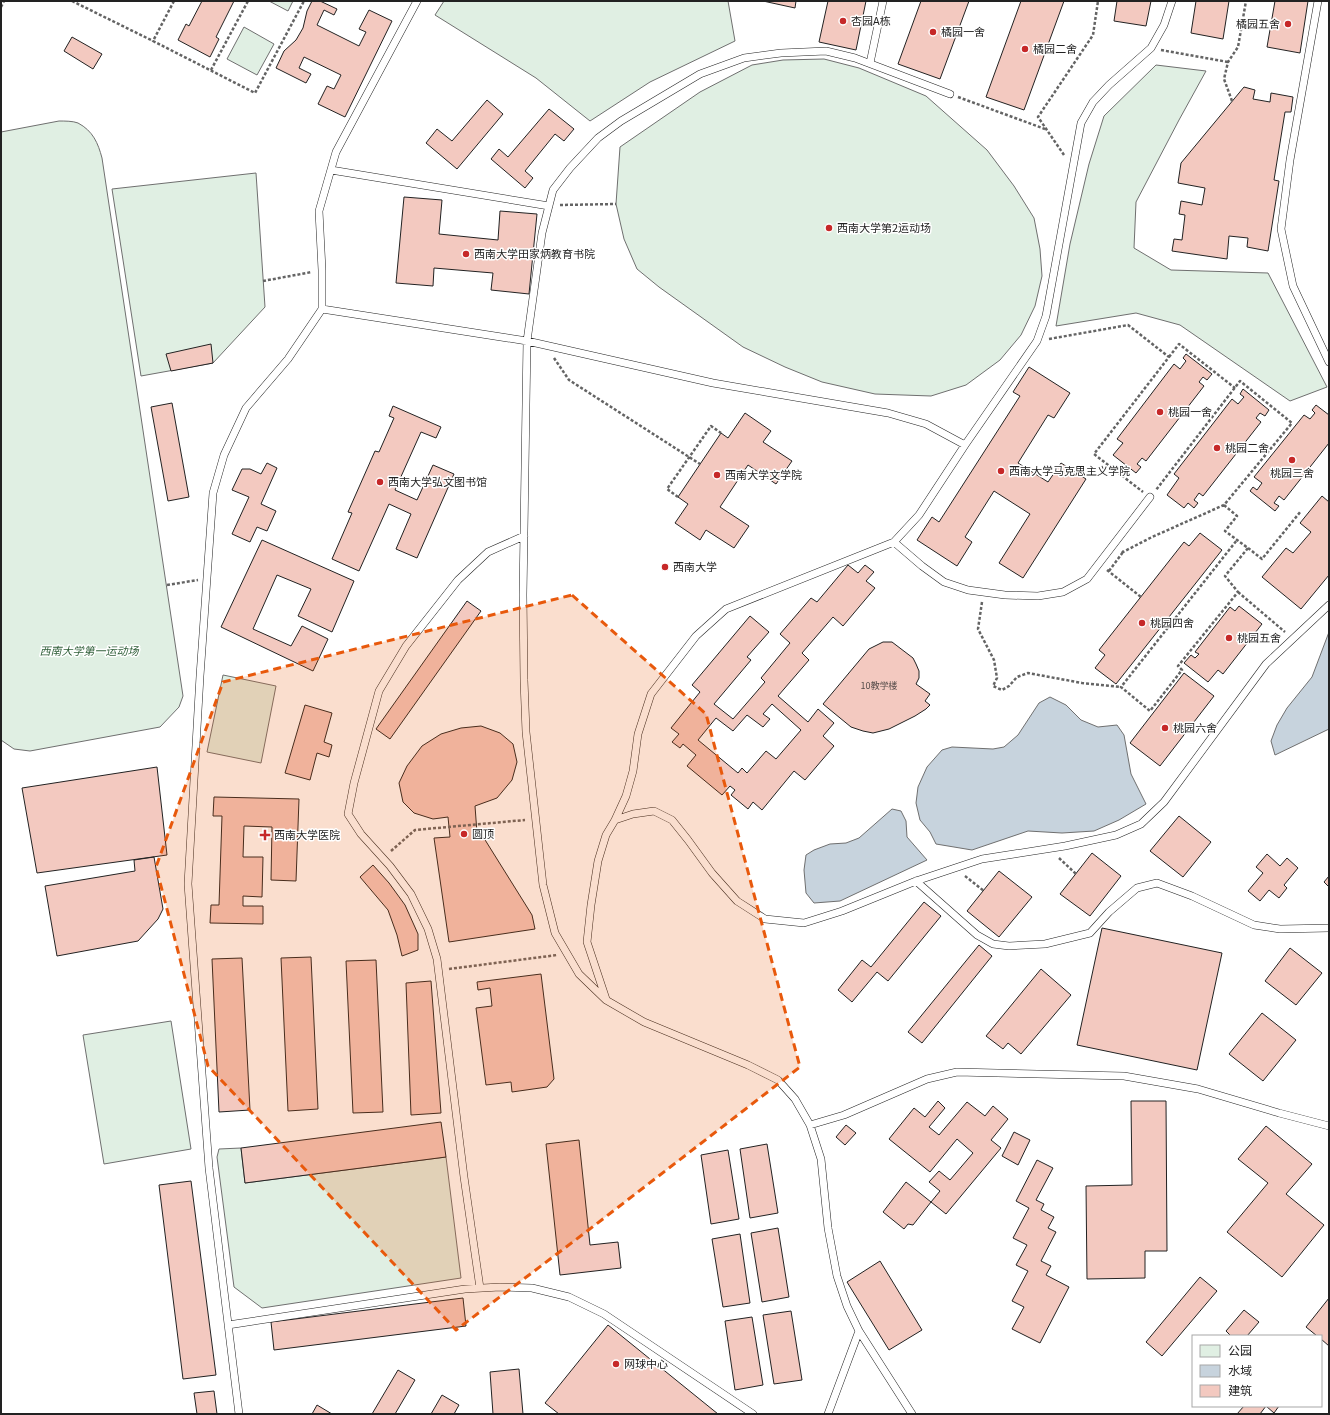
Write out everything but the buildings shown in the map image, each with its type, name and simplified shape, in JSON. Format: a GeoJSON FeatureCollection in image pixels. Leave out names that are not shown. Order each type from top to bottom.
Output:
{"type":"FeatureCollection","features":[{"type":"Feature","properties":{"kind":"lane"},"geometry":{"type":"LineString","coordinates":[[239,1414],[209,1168],[188,884],[213,493],[224,455],[246,408],[288,359],[322,308],[319,211],[336,152],[417,1]]}},
{"type":"Feature","properties":{"kind":"lane"},"geometry":{"type":"LineString","coordinates":[[870,63],[883,1]]}},
{"type":"Feature","properties":{"kind":"lane"},"geometry":{"type":"LineString","coordinates":[[606,1000],[588,942],[590,905],[598,861],[606,835],[626,796],[631,777],[638,734],[651,694],[696,636],[726,609],[894,542],[919,515],[965,445],[1037,341],[1046,316],[1081,123],[1093,102],[1109,85],[1151,48],[1164,25],[1172,1]]}},
{"type":"Feature","properties":{"kind":"lane"},"geometry":{"type":"LineString","coordinates":[[1318,1],[1290,160],[1281,229],[1293,286],[1329,362]]}},
{"type":"Feature","properties":{"kind":"lane"},"geometry":{"type":"LineString","coordinates":[[912,1414],[859,1330],[847,1306],[837,1276],[828,1228],[821,1159],[810,1125],[795,1099],[778,1080],[748,1065],[644,1022],[606,1000],[579,974],[555,933],[543,885],[525,717],[523,595],[527,341],[542,233],[553,190],[570,168],[598,138],[621,121],[700,74],[744,58],[781,53],[826,51],[870,63],[950,94]]}},
{"type":"Feature","properties":{"kind":"lane"},"geometry":{"type":"LineString","coordinates":[[331,170],[549,206]]}},
{"type":"Feature","properties":{"kind":"lane"},"geometry":{"type":"LineString","coordinates":[[322,308],[527,341],[714,383],[888,413],[926,424],[965,445]]}},
{"type":"Feature","properties":{"kind":"lane"},"geometry":{"type":"LineString","coordinates":[[894,542],[922,566],[944,582],[968,590],[1005,595],[1038,596],[1063,592],[1087,579],[1150,497]]}},
{"type":"Feature","properties":{"kind":"lane"},"geometry":{"type":"LineString","coordinates":[[480,1288],[464,1177],[437,959],[428,929],[411,894],[383,858],[361,834],[348,814],[354,783],[379,691],[406,646],[458,580],[488,552],[524,536]]}},
{"type":"Feature","properties":{"kind":"lane"},"geometry":{"type":"LineString","coordinates":[[615,820],[633,814],[654,811],[672,820],[712,873],[737,901],[765,919],[804,923],[842,911],[916,881],[982,859],[1050,849],[1116,835],[1141,824],[1164,802],[1266,664],[1329,605]]}},
{"type":"Feature","properties":{"kind":"lane"},"geometry":{"type":"LineString","coordinates":[[916,881],[978,935],[993,944],[1009,946],[1045,944],[1090,933],[1109,912],[1137,888],[1157,883],[1192,896],[1254,924],[1280,929],[1329,928]]}},
{"type":"Feature","properties":{"kind":"lane"},"geometry":{"type":"LineString","coordinates":[[810,1125],[844,1115],[927,1079],[957,1072],[1124,1076],[1198,1089],[1329,1126]]}},
{"type":"Feature","properties":{"kind":"lane"},"geometry":{"type":"LineString","coordinates":[[228,1325],[465,1289],[500,1287],[532,1288],[569,1297],[604,1314],[753,1414]]}},
{"type":"Feature","properties":{"kind":"lane"},"geometry":{"type":"LineString","coordinates":[[828,1414],[859,1330]]}},
{"type":"Feature","properties":{"kind":"path"},"geometry":{"type":"LineString","coordinates":[[1,7],[4,1]]}},
{"type":"Feature","properties":{"kind":"path"},"geometry":{"type":"LineString","coordinates":[[72,1],[255,93],[304,1]]}},
{"type":"Feature","properties":{"kind":"path"},"geometry":{"type":"LineString","coordinates":[[153,41],[174,1]]}},
{"type":"Feature","properties":{"kind":"path"},"geometry":{"type":"LineString","coordinates":[[211,70],[248,1]]}},
{"type":"Feature","properties":{"kind":"path"},"geometry":{"type":"LineString","coordinates":[[1073,167],[1038,117],[1094,35],[1098,1]]}},
{"type":"Feature","properties":{"kind":"path"},"geometry":{"type":"LineString","coordinates":[[1232,101],[1224,79],[1228,62],[1238,47],[1246,1]]}},
{"type":"Feature","properties":{"kind":"path"},"geometry":{"type":"LineString","coordinates":[[1151,48],[1228,62]]}},
{"type":"Feature","properties":{"kind":"path"},"geometry":{"type":"LineString","coordinates":[[950,94],[1046,129]]}},
{"type":"Feature","properties":{"kind":"path"},"geometry":{"type":"LineString","coordinates":[[549,206],[616,204]]}},
{"type":"Feature","properties":{"kind":"path"},"geometry":{"type":"LineString","coordinates":[[263,281],[322,270]]}},
{"type":"Feature","properties":{"kind":"path"},"geometry":{"type":"LineString","coordinates":[[1037,341],[1128,325],[1169,357]]}},
{"type":"Feature","properties":{"kind":"path"},"geometry":{"type":"LineString","coordinates":[[1109,571],[1123,552],[1224,504],[1292,423],[1240,381],[1235,388],[1150,497],[1094,454],[1179,344],[1235,388]]}},
{"type":"Feature","properties":{"kind":"path"},"geometry":{"type":"LineString","coordinates":[[546,346],[569,380],[700,464]]}},
{"type":"Feature","properties":{"kind":"path"},"geometry":{"type":"LineString","coordinates":[[678,497],[667,489],[689,456],[711,426],[721,433]]}},
{"type":"Feature","properties":{"kind":"path"},"geometry":{"type":"LineString","coordinates":[[1224,504],[1237,516],[1224,531],[1262,559],[1301,511]]}},
{"type":"Feature","properties":{"kind":"path"},"geometry":{"type":"LineString","coordinates":[[1121,687],[1237,540]]}},
{"type":"Feature","properties":{"kind":"path"},"geometry":{"type":"LineString","coordinates":[[1114,545],[1123,552]]}},
{"type":"Feature","properties":{"kind":"path"},"geometry":{"type":"LineString","coordinates":[[1248,548],[1225,576],[1238,592],[1293,638]]}},
{"type":"Feature","properties":{"kind":"path"},"geometry":{"type":"LineString","coordinates":[[1099,564],[1141,596]]}},
{"type":"Feature","properties":{"kind":"path"},"geometry":{"type":"LineString","coordinates":[[167,585],[207,579]]}},
{"type":"Feature","properties":{"kind":"path"},"geometry":{"type":"LineString","coordinates":[[983,592],[978,629],[994,660],[996,678],[993,686],[1002,690],[1009,686],[1017,677],[1028,673],[1082,683],[1121,687],[1150,711],[1182,670],[1178,666],[1238,592]]}},
{"type":"Feature","properties":{"kind":"path"},"geometry":{"type":"LineString","coordinates":[[383,858],[415,830],[536,819]]}},
{"type":"Feature","properties":{"kind":"path"},"geometry":{"type":"LineString","coordinates":[[1050,849],[1076,874]]}},
{"type":"Feature","properties":{"kind":"path"},"geometry":{"type":"LineString","coordinates":[[956,868],[984,890]]}},
{"type":"Feature","properties":{"kind":"path"},"geometry":{"type":"LineString","coordinates":[[438,970],[567,954]]}},
{"type":"Feature","properties":{"kind":"highlighted area"},"geometry":{"type":"Polygon","coordinates":[[[572,595],[706,714],[800,1067],[456,1330],[208,1066],[156,867],[223,682],[572,595]]]}},
{"type":"Feature","properties":{"kind":"green space"},"geometry":{"type":"Polygon","coordinates":[[[269,1],[293,1],[288,11],[269,1]]]}},
{"type":"Feature","properties":{"kind":"green space"},"geometry":{"type":"Polygon","coordinates":[[[444,1],[728,1],[735,41],[650,82],[590,121],[536,78],[435,15],[444,1]]]}},
{"type":"Feature","properties":{"kind":"green space"},"geometry":{"type":"Polygon","coordinates":[[[244,27],[274,44],[257,75],[227,59],[244,27]]]}},
{"type":"Feature","properties":{"kind":"green space","name":"西南大学第2运动场"},"geometry":{"type":"Polygon","coordinates":[[[824,59],[859,68],[926,96],[987,150],[1014,186],[1034,218],[1040,249],[1042,276],[1035,306],[1021,335],[1000,360],[966,385],[931,396],[875,394],[822,382],[785,367],[743,347],[659,287],[637,269],[624,239],[616,204],[620,147],[700,92],[752,65],[783,60],[824,59]]]}},
{"type":"Feature","properties":{"kind":"green space"},"geometry":{"type":"Polygon","coordinates":[[[1156,65],[1206,71],[1136,202],[1134,248],[1171,270],[1268,273],[1327,387],[1290,401],[1180,325],[1136,313],[1056,326],[1070,244],[1089,164],[1104,116],[1156,65]]]}},
{"type":"Feature","properties":{"kind":"green space","name":"西南大学第一运动场"},"geometry":{"type":"Polygon","coordinates":[[[59,121],[76,122],[88,130],[97,142],[102,158],[183,696],[179,707],[160,727],[30,751],[14,749],[1,740],[1,132],[59,121]]]}},
{"type":"Feature","properties":{"kind":"green space"},"geometry":{"type":"Polygon","coordinates":[[[256,173],[265,307],[213,363],[141,376],[112,189],[256,173]]]}},
{"type":"Feature","properties":{"kind":"green space"},"geometry":{"type":"Polygon","coordinates":[[[223,675],[276,686],[261,763],[207,752],[223,675]]]}},
{"type":"Feature","properties":{"kind":"green space"},"geometry":{"type":"Polygon","coordinates":[[[171,1021],[191,1149],[104,1164],[83,1035],[171,1021]]]}},
{"type":"Feature","properties":{"kind":"green space"},"geometry":{"type":"Polygon","coordinates":[[[241,1148],[245,1183],[446,1157],[461,1278],[262,1308],[234,1287],[217,1157],[219,1149],[241,1148]]]}},
{"type":"Feature","properties":{"kind":"water"},"geometry":{"type":"Polygon","coordinates":[[[1329,632],[1329,729],[1275,755],[1271,741],[1277,725],[1287,708],[1312,677],[1329,632]]]}},
{"type":"Feature","properties":{"kind":"water"},"geometry":{"type":"Polygon","coordinates":[[[1050,697],[1066,705],[1081,720],[1098,727],[1117,725],[1124,735],[1131,774],[1146,804],[1119,820],[1094,831],[1062,833],[1028,831],[972,850],[936,844],[930,832],[920,820],[916,803],[918,787],[927,767],[942,750],[952,747],[993,749],[1004,747],[1018,735],[1039,703],[1050,697]]]}},
{"type":"Feature","properties":{"kind":"water"},"geometry":{"type":"Polygon","coordinates":[[[892,809],[901,811],[906,821],[907,837],[927,860],[840,901],[814,903],[806,893],[804,870],[806,855],[814,850],[830,844],[846,843],[859,838],[892,809]]]}},
{"type":"Feature","properties":{"kind":"place","name":"杏园A栋"},"geometry":{"type":"Point","coordinates":[843,21]}},
{"type":"Feature","properties":{"kind":"place","name":"橘园五舍"},"geometry":{"type":"Point","coordinates":[1288,24]}},
{"type":"Feature","properties":{"kind":"place","name":"橘园一舍"},"geometry":{"type":"Point","coordinates":[933,32]}},
{"type":"Feature","properties":{"kind":"place","name":"橘园二舍"},"geometry":{"type":"Point","coordinates":[1025,49]}},
{"type":"Feature","properties":{"kind":"place","name":"西南大学第2运动场"},"geometry":{"type":"Point","coordinates":[829,228]}},
{"type":"Feature","properties":{"kind":"place","name":"西南大学田家炳教育书院"},"geometry":{"type":"Point","coordinates":[466,254]}},
{"type":"Feature","properties":{"kind":"place","name":"桃园一舍"},"geometry":{"type":"Point","coordinates":[1160,412]}},
{"type":"Feature","properties":{"kind":"place","name":"桃园二舍"},"geometry":{"type":"Point","coordinates":[1217,448]}},
{"type":"Feature","properties":{"kind":"place","name":"桃园三舍"},"geometry":{"type":"Point","coordinates":[1292,460]}},
{"type":"Feature","properties":{"kind":"place","name":"西南大学马克思主义学院"},"geometry":{"type":"Point","coordinates":[1001,471]}},
{"type":"Feature","properties":{"kind":"place","name":"西南大学文学院"},"geometry":{"type":"Point","coordinates":[717,475]}},
{"type":"Feature","properties":{"kind":"place","name":"西南大学弘文图书馆"},"geometry":{"type":"Point","coordinates":[380,482]}},
{"type":"Feature","properties":{"kind":"place","name":"西南大学"},"geometry":{"type":"Point","coordinates":[665,567]}},
{"type":"Feature","properties":{"kind":"place","name":"桃园四舍"},"geometry":{"type":"Point","coordinates":[1142,623]}},
{"type":"Feature","properties":{"kind":"place","name":"桃园五舍"},"geometry":{"type":"Point","coordinates":[1229,638]}},
{"type":"Feature","properties":{"kind":"place","name":"桃园六舍"},"geometry":{"type":"Point","coordinates":[1165,728]}},
{"type":"Feature","properties":{"kind":"place","name":"圆顶"},"geometry":{"type":"Point","coordinates":[464,834]}},
{"type":"Feature","properties":{"kind":"place","name":"西南大学医院"},"geometry":{"type":"Point","coordinates":[265,835]}},
{"type":"Feature","properties":{"kind":"place","name":"网球中心"},"geometry":{"type":"Point","coordinates":[616,1364]}}]}
